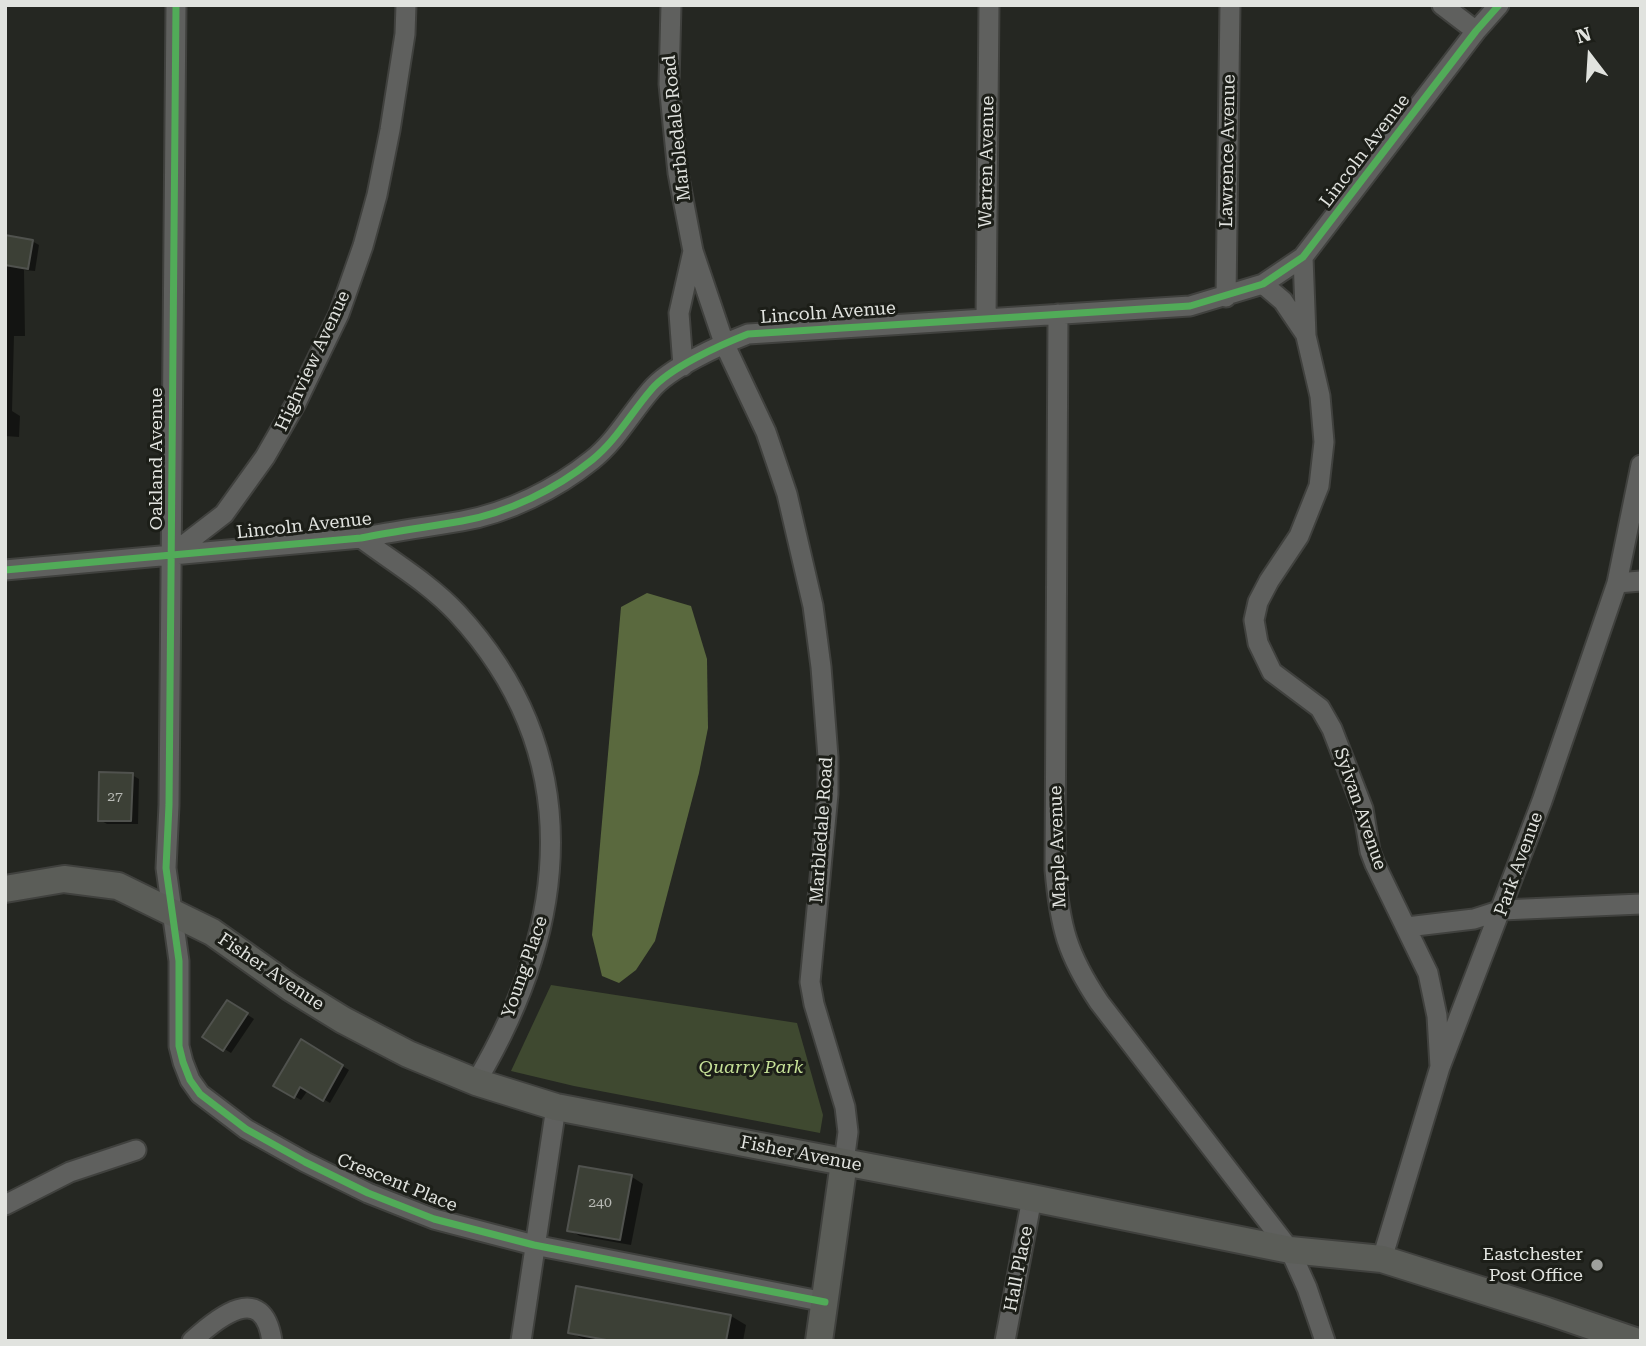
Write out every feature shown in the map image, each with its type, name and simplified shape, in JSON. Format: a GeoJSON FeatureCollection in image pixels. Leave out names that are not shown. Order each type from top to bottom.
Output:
{"type":"FeatureCollection","features":[{"type":"Feature","properties":{"kind":"street","name":"Oakland Avenue"},"geometry":{"type":"LineString","coordinates":[[172,912],[166,868],[170,805],[176,5]]}},
{"type":"Feature","properties":{"kind":"street","name":"Highview Avenue"},"geometry":{"type":"LineString","coordinates":[[172,555],[224,514],[265,457],[296,403],[339,314],[363,246],[377,195],[390,130],[407,5]]}},
{"type":"Feature","properties":{"kind":"street","name":"Marbledale Road"},"geometry":{"type":"LineString","coordinates":[[671,5],[669,84],[678,173],[693,250],[724,343],[766,432],[787,494],[813,606],[821,667],[828,794],[810,982],[846,1114],[848,1132],[819,1341]]}},
{"type":"Feature","properties":{"kind":"street","name":"Warren Avenue"},"geometry":{"type":"LineString","coordinates":[[986,319],[989,5]]}},
{"type":"Feature","properties":{"kind":"street","name":"Lawrence Avenue"},"geometry":{"type":"LineString","coordinates":[[1226,297],[1230,5]]}},
{"type":"Feature","properties":{"kind":"street"},"geometry":{"type":"LineString","coordinates":[[1443,5],[1476,31]]}},
{"type":"Feature","properties":{"kind":"street","name":"Lincoln Avenue"},"geometry":{"type":"LineString","coordinates":[[5,570],[361,538],[474,518],[515,505],[550,488],[593,460],[628,422],[652,388],[683,366],[724,343],[748,334],[1190,306],[1263,284],[1303,257],[1476,31],[1499,5]]}},
{"type":"Feature","properties":{"kind":"street","name":"Marbledale Road"},"geometry":{"type":"LineString","coordinates":[[683,366],[679,313],[693,250]]}},
{"type":"Feature","properties":{"kind":"street","name":"Sylvan Avenue"},"geometry":{"type":"LineString","coordinates":[[1303,257],[1307,336],[1320,397],[1324,442],[1319,486],[1299,536],[1258,602],[1254,620],[1258,643],[1272,672],[1320,708],[1332,729],[1363,810],[1370,851],[1428,974],[1437,1016],[1440,1068]]}},
{"type":"Feature","properties":{"kind":"street","name":"Sylvan Avenue"},"geometry":{"type":"LineString","coordinates":[[1263,284],[1283,301],[1307,336]]}},
{"type":"Feature","properties":{"kind":"street","name":"Maple Avenue"},"geometry":{"type":"LineString","coordinates":[[1058,314],[1055,870],[1064,937],[1074,962],[1099,1003],[1290,1250],[1307,1288],[1325,1341]]}},
{"type":"Feature","properties":{"kind":"street","name":"Park Avenue"},"geometry":{"type":"LineString","coordinates":[[1382,1259],[1440,1068],[1542,801],[1617,583],[1641,465]]}},
{"type":"Feature","properties":{"kind":"street","name":"Young Place"},"geometry":{"type":"LineString","coordinates":[[361,538],[424,583],[456,612],[482,644],[507,681],[526,720],[542,765],[549,799],[551,871],[544,918],[526,977],[494,1052],[476,1082]]}},
{"type":"Feature","properties":{"kind":"street"},"geometry":{"type":"LineString","coordinates":[[1617,583],[1641,581]]}},
{"type":"Feature","properties":{"kind":"street","name":"Fisher Avenue"},"geometry":{"type":"LineString","coordinates":[[5,889],[55,880],[118,886],[212,932],[291,988],[343,1020],[408,1054],[476,1082],[556,1107],[1290,1250],[1382,1259],[1635,1341]]}},
{"type":"Feature","properties":{"kind":"street"},"geometry":{"type":"LineString","coordinates":[[1407,927],[1474,919],[1502,910],[1641,904]]}},
{"type":"Feature","properties":{"kind":"street","name":"Crescent Place"},"geometry":{"type":"LineString","coordinates":[[172,912],[179,961],[179,1046],[190,1080],[200,1094],[246,1129],[305,1163],[368,1193],[434,1219],[534,1245],[825,1302]]}},
{"type":"Feature","properties":{"kind":"street"},"geometry":{"type":"LineString","coordinates":[[521,1341],[556,1107]]}},
{"type":"Feature","properties":{"kind":"street"},"geometry":{"type":"LineString","coordinates":[[5,1205],[70,1172],[136,1150]]}},
{"type":"Feature","properties":{"kind":"street","name":"Hall Place"},"geometry":{"type":"LineString","coordinates":[[1005,1341],[1032,1198]]}},
{"type":"Feature","properties":{"kind":"street"},"geometry":{"type":"LineString","coordinates":[[192,1341],[228,1312],[250,1308],[266,1321],[272,1341]]}},
{"type":"Feature","properties":{"kind":"green space","name":"Quarry Park"},"geometry":{"type":"Polygon","coordinates":[[[551,985],[797,1023],[823,1115],[820,1133],[574,1086],[511,1071],[551,985]]]}},
{"type":"Feature","properties":{"kind":"shaded area"},"geometry":{"type":"Polygon","coordinates":[[[647,593],[691,606],[707,659],[708,728],[699,773],[655,941],[636,970],[619,983],[602,976],[592,935],[621,607],[647,593]]]}},
{"type":"Feature","properties":{"kind":"building"},"geometry":{"type":"Polygon","coordinates":[[[5,235],[33,240],[28,269],[5,265],[5,235]]]}},
{"type":"Feature","properties":{"kind":"building"},"geometry":{"type":"Polygon","coordinates":[[[99,772],[133,773],[131,821],[98,821],[99,772]]]}},
{"type":"Feature","properties":{"kind":"building"},"geometry":{"type":"Polygon","coordinates":[[[227,1000],[248,1013],[223,1051],[202,1037],[227,1000]]]}},
{"type":"Feature","properties":{"kind":"building"},"geometry":{"type":"Polygon","coordinates":[[[301,1039],[343,1065],[323,1101],[300,1087],[294,1098],[273,1086],[301,1039]]]}},
{"type":"Feature","properties":{"kind":"building"},"geometry":{"type":"Polygon","coordinates":[[[579,1166],[632,1175],[620,1240],[567,1231],[579,1166]]]}},
{"type":"Feature","properties":{"kind":"building"},"geometry":{"type":"Polygon","coordinates":[[[576,1286],[731,1315],[726,1341],[612,1341],[568,1333],[576,1286]]]}},
{"type":"Feature","properties":{"kind":"cycle path"},"geometry":{"type":"LineString","coordinates":[[176,5],[169,805],[166,868],[179,961],[179,1046],[190,1080],[200,1094],[246,1129],[368,1193],[434,1219],[534,1245],[825,1302]]}},
{"type":"Feature","properties":{"kind":"cycle path"},"geometry":{"type":"LineString","coordinates":[[5,570],[361,538],[462,521],[497,512],[547,490],[578,471],[609,444],[659,382],[696,358],[748,334],[1190,306],[1263,284],[1303,257],[1476,31],[1499,5]]}},
{"type":"Feature","properties":{"kind":"place","name":"Eastchester Post Office"},"geometry":{"type":"Point","coordinates":[1597,1265]}}]}
